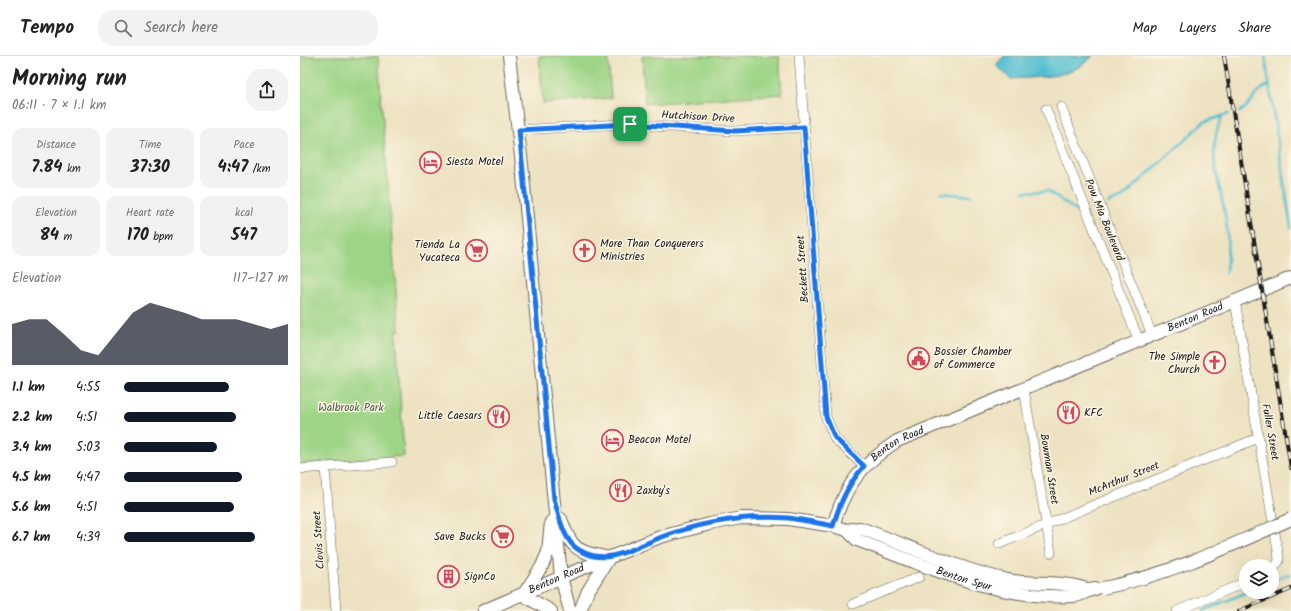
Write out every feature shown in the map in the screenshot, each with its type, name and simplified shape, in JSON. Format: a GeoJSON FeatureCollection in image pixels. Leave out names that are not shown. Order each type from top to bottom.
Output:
{"type":"FeatureCollection","features":[{"type":"Feature","properties":{"kind":"main road"},"geometry":{"type":"LineString","coordinates":[[509,56],[519,130],[561,577],[570,611]]}},
{"type":"Feature","properties":{"kind":"main road","name":"Benton Road"},"geometry":{"type":"LineString","coordinates":[[483,611],[523,595],[561,577],[660,537],[710,524],[741,518],[788,518],[833,526],[839,503],[848,486],[864,466],[897,441],[1291,278]]}},
{"type":"Feature","properties":{"kind":"main road"},"geometry":{"type":"LineString","coordinates":[[554,499],[565,532],[573,545],[582,552],[609,558],[588,591],[580,611]]}},
{"type":"Feature","properties":{"kind":"main road"},"geometry":{"type":"LineString","coordinates":[[551,611],[523,595],[542,566],[548,552],[554,499]]}},
{"type":"Feature","properties":{"kind":"main road","name":"Benton Spur"},"geometry":{"type":"LineString","coordinates":[[833,526],[847,530],[857,540],[945,573],[1002,590],[1056,596],[1078,596],[1089,590],[1149,577],[1180,566],[1291,520]]}},
{"type":"Feature","properties":{"kind":"street","name":"Beckett Street"},"geometry":{"type":"LineString","coordinates":[[799,56],[826,417],[835,438],[864,466]]}},
{"type":"Feature","properties":{"kind":"street","name":"Pow Mia Boulevard"},"geometry":{"type":"LineString","coordinates":[[1060,107],[1152,335]]}},
{"type":"Feature","properties":{"kind":"street","name":"Pow Mia Boulevard"},"geometry":{"type":"LineString","coordinates":[[1046,109],[1139,341]]}},
{"type":"Feature","properties":{"kind":"street","name":"Hutchison Drive"},"geometry":{"type":"LineString","coordinates":[[519,130],[622,124],[735,131],[804,127]]}},
{"type":"Feature","properties":{"kind":"street","name":"Fuller Street"},"geometry":{"type":"LineString","coordinates":[[1235,301],[1278,551],[1276,559]]}},
{"type":"Feature","properties":{"kind":"street","name":"Bowman Street"},"geometry":{"type":"LineString","coordinates":[[1024,389],[1051,553]]}},
{"type":"Feature","properties":{"kind":"street","name":"McArthur Street"},"geometry":{"type":"LineString","coordinates":[[999,544],[1258,438]]}},
{"type":"Feature","properties":{"kind":"street"},"geometry":{"type":"LineString","coordinates":[[300,469],[392,462]]}},
{"type":"Feature","properties":{"kind":"street","name":"Clovis Street"},"geometry":{"type":"LineString","coordinates":[[326,467],[336,611]]}},
{"type":"Feature","properties":{"kind":"street"},"geometry":{"type":"LineString","coordinates":[[852,604],[919,577]]}},
{"type":"Feature","properties":{"kind":"street"},"geometry":{"type":"LineString","coordinates":[[1177,611],[1239,585]]}},
{"type":"Feature","properties":{"kind":"green space","name":"Walbrook Park"},"geometry":{"type":"Polygon","coordinates":[[[300,56],[378,56],[399,331],[396,332],[404,456],[300,464],[300,56]]]}},
{"type":"Feature","properties":{"kind":"green space"},"geometry":{"type":"Polygon","coordinates":[[[539,56],[608,56],[611,98],[543,103],[539,56]]]}},
{"type":"Feature","properties":{"kind":"green space"},"geometry":{"type":"Polygon","coordinates":[[[642,56],[779,56],[782,94],[645,104],[642,56]]]}},
{"type":"Feature","properties":{"kind":"water"},"geometry":{"type":"Polygon","coordinates":[[[1004,56],[1093,56],[1084,64],[1065,73],[1044,77],[1010,79],[996,65],[1004,56]]]}},
{"type":"Feature","properties":{"kind":"waterway"},"geometry":{"type":"LineString","coordinates":[[1265,56],[1291,228]]}},
{"type":"Feature","properties":{"kind":"waterway"},"geometry":{"type":"LineString","coordinates":[[1239,112],[1246,107],[1259,91],[1269,85]]}},
{"type":"Feature","properties":{"kind":"waterway"},"geometry":{"type":"LineString","coordinates":[[1108,203],[1123,197],[1204,122],[1228,114]]}},
{"type":"Feature","properties":{"kind":"waterway"},"geometry":{"type":"LineString","coordinates":[[1223,115],[1218,128],[1214,153],[1228,237],[1226,273]]}},
{"type":"Feature","properties":{"kind":"waterway"},"geometry":{"type":"LineString","coordinates":[[1023,192],[1048,191],[1075,210],[1079,211]]}},
{"type":"Feature","properties":{"kind":"waterway"},"geometry":{"type":"LineString","coordinates":[[941,193],[971,196]]}},
{"type":"Feature","properties":{"kind":"waterway"},"geometry":{"type":"LineString","coordinates":[[1279,578],[1289,574]]}},
{"type":"Feature","properties":{"kind":"waterway"},"geometry":{"type":"LineString","coordinates":[[1202,611],[1239,595]]}},
{"type":"Feature","properties":{"kind":"railway"},"geometry":{"type":"LineString","coordinates":[[1224,56],[1291,468]]}},
{"type":"Feature","properties":{"kind":"railway"},"geometry":{"type":"LineString","coordinates":[[1239,611],[1291,589]]}},
{"type":"Feature","properties":{"kind":"place","name":"Siesta Motel"},"geometry":{"type":"Point","coordinates":[430,162]}},
{"type":"Feature","properties":{"kind":"place","name":"More Than Conquerers Ministries"},"geometry":{"type":"Point","coordinates":[584,250]}},
{"type":"Feature","properties":{"kind":"place","name":"Tienda La Yucateca"},"geometry":{"type":"Point","coordinates":[476,251]}},
{"type":"Feature","properties":{"kind":"place","name":"Bossier Chamber of Commerce"},"geometry":{"type":"Point","coordinates":[918,358]}},
{"type":"Feature","properties":{"kind":"place","name":"The Simple Church"},"geometry":{"type":"Point","coordinates":[1215,363]}},
{"type":"Feature","properties":{"kind":"place","name":"KFC"},"geometry":{"type":"Point","coordinates":[1069,413]}},
{"type":"Feature","properties":{"kind":"place","name":"Little Caesars"},"geometry":{"type":"Point","coordinates":[498,416]}},
{"type":"Feature","properties":{"kind":"place","name":"Beacon Motel"},"geometry":{"type":"Point","coordinates":[612,440]}},
{"type":"Feature","properties":{"kind":"place","name":"Zaxby's"},"geometry":{"type":"Point","coordinates":[620,491]}},
{"type":"Feature","properties":{"kind":"place","name":"Save Bucks"},"geometry":{"type":"Point","coordinates":[502,537]}},
{"type":"Feature","properties":{"kind":"place","name":"SignCo"},"geometry":{"type":"Point","coordinates":[448,577]}},
{"type":"Feature","properties":{"kind":"route"},"geometry":{"type":"LineString","coordinates":[[630,124],[686,129],[735,131],[804,127],[826,417],[831,432],[838,442],[864,466],[848,486],[839,503],[833,526],[788,518],[741,518],[710,524],[660,537],[609,558],[578,550],[569,540],[554,499],[519,130],[630,124]]}}]}
